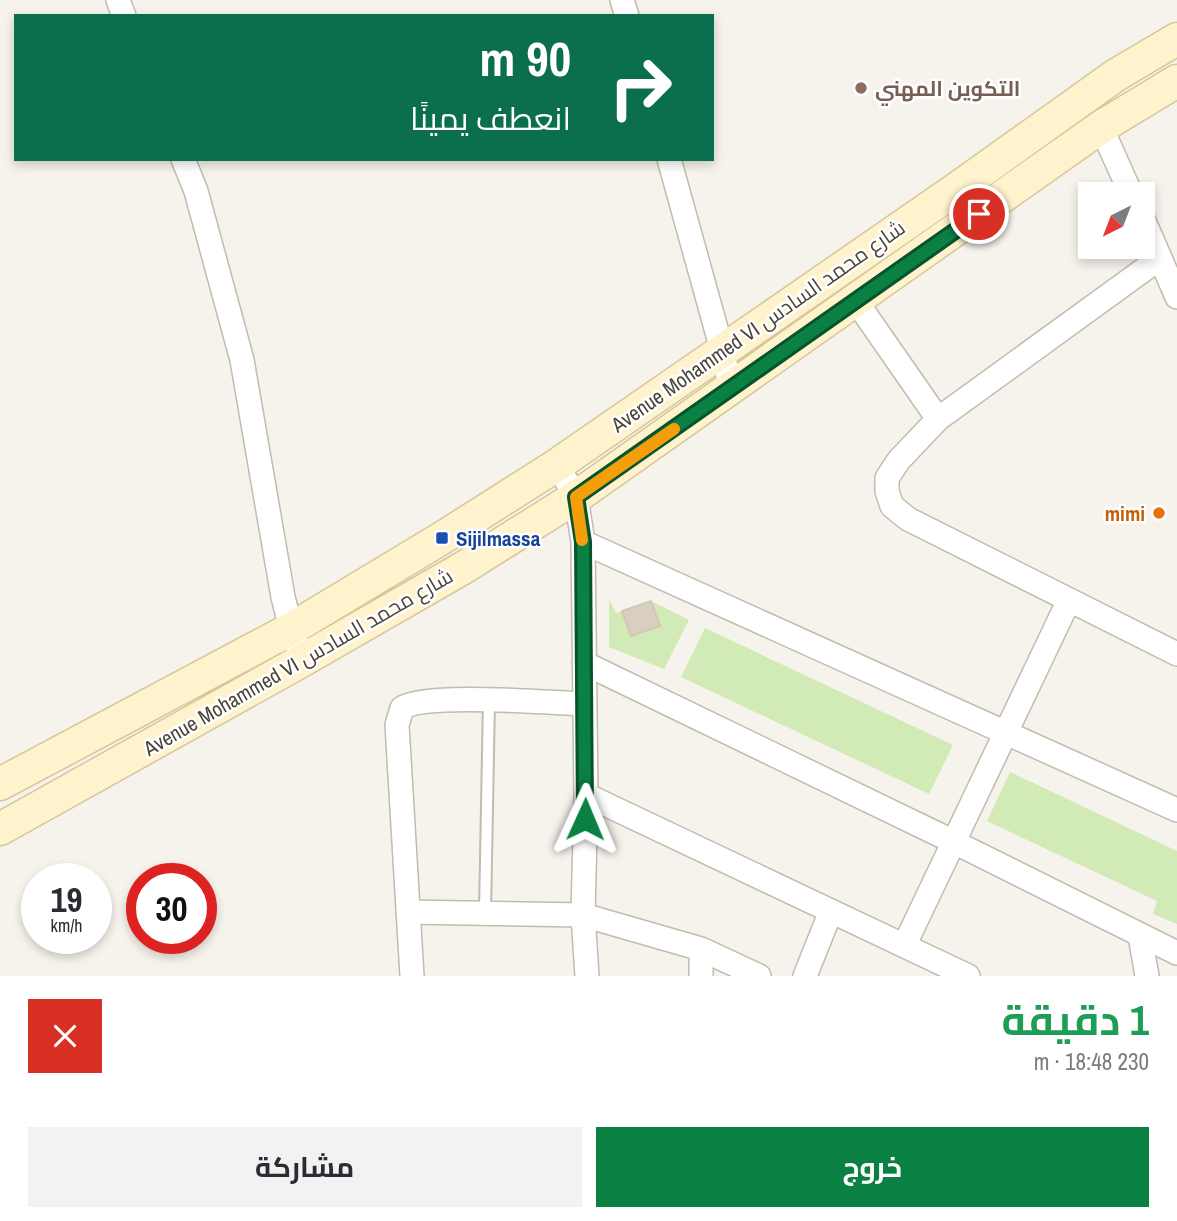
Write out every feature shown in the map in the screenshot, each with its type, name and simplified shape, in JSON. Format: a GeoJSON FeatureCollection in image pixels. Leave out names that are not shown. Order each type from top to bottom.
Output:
{"type":"FeatureCollection","features":[{"type":"Feature","properties":{"kind":"main road","name":"Avenue Mohammed VI شارع محمد السادس"},"geometry":{"type":"LineString","coordinates":[[0,784],[291,629],[442,538],[557,465],[955,190],[1116,75],[1177,39]]}},
{"type":"Feature","properties":{"kind":"main road","name":"Avenue Mohammed VI شارع محمد السادس"},"geometry":{"type":"LineString","coordinates":[[0,829],[463,568],[576,497],[1101,127],[1177,81]]}},
{"type":"Feature","properties":{"kind":"street"},"geometry":{"type":"LineString","coordinates":[[1101,127],[1126,182]]}},
{"type":"Feature","properties":{"kind":"street"},"geometry":{"type":"LineString","coordinates":[[184,161],[196,191],[242,360],[283,597],[303,660]]}},
{"type":"Feature","properties":{"kind":"street"},"geometry":{"type":"LineString","coordinates":[[670,161],[731,389]]}},
{"type":"Feature","properties":{"kind":"street"},"geometry":{"type":"LineString","coordinates":[[1155,247],[1177,297]]}},
{"type":"Feature","properties":{"kind":"street"},"geometry":{"type":"LineString","coordinates":[[1160,258],[938,419],[899,460],[887,478],[887,491],[892,506],[908,519],[1177,654]]}},
{"type":"Feature","properties":{"kind":"street"},"geometry":{"type":"LineString","coordinates":[[856,301],[938,419]]}},
{"type":"Feature","properties":{"kind":"street"},"geometry":{"type":"LineString","coordinates":[[557,465],[576,497],[583,542],[586,795],[583,915],[587,976]]}},
{"type":"Feature","properties":{"kind":"street"},"geometry":{"type":"LineString","coordinates":[[583,542],[1177,810]]}},
{"type":"Feature","properties":{"kind":"street"},"geometry":{"type":"LineString","coordinates":[[905,944],[1069,600]]}},
{"type":"Feature","properties":{"kind":"street"},"geometry":{"type":"LineString","coordinates":[[584,663],[1177,953]]}},
{"type":"Feature","properties":{"kind":"street"},"geometry":{"type":"LineString","coordinates":[[412,976],[398,715],[402,708],[409,704],[489,700],[585,704]]}},
{"type":"Feature","properties":{"kind":"street"},"geometry":{"type":"LineString","coordinates":[[586,795],[968,976]]}},
{"type":"Feature","properties":{"kind":"street"},"geometry":{"type":"LineString","coordinates":[[805,976],[831,911]]}},
{"type":"Feature","properties":{"kind":"street"},"geometry":{"type":"LineString","coordinates":[[408,912],[583,915],[701,949],[759,976]]}},
{"type":"Feature","properties":{"kind":"street"},"geometry":{"type":"LineString","coordinates":[[1140,936],[1147,976]]}},
{"type":"Feature","properties":{"kind":"street"},"geometry":{"type":"LineString","coordinates":[[701,949],[701,976]]}},
{"type":"Feature","properties":{"kind":"lane"},"geometry":{"type":"LineString","coordinates":[[485,913],[489,700]]}},
{"type":"Feature","properties":{"kind":"green space"},"geometry":{"type":"Polygon","coordinates":[[[609,599],[616,613],[622,611],[631,636],[660,626],[651,601],[689,620],[664,669],[609,647],[609,599]]]}},
{"type":"Feature","properties":{"kind":"green space"},"geometry":{"type":"Polygon","coordinates":[[[705,628],[953,745],[929,794],[681,677],[705,628]]]}},
{"type":"Feature","properties":{"kind":"green space"},"geometry":{"type":"Polygon","coordinates":[[[1010,772],[1177,851],[1177,924],[1153,914],[1157,901],[987,821],[1010,772]]]}},
{"type":"Feature","properties":{"kind":"building"},"geometry":{"type":"Polygon","coordinates":[[[651,601],[660,626],[631,636],[622,611],[651,601]]]}},
{"type":"Feature","properties":{"kind":"slow traffic"},"geometry":{"type":"LineString","coordinates":[[582,540],[576,497],[674,429]]}},
{"type":"Feature","properties":{"kind":"place","name":"التكوين المهني"},"geometry":{"type":"Point","coordinates":[861,88]}},
{"type":"Feature","properties":{"kind":"place","name":"mimi"},"geometry":{"type":"Point","coordinates":[1159,513]}},
{"type":"Feature","properties":{"kind":"place","name":"Sijilmassa"},"geometry":{"type":"Point","coordinates":[442,538]}},
{"type":"Feature","properties":{"kind":"route"},"geometry":{"type":"LineString","coordinates":[[585,819],[583,542],[576,497],[979,214]]}}]}
